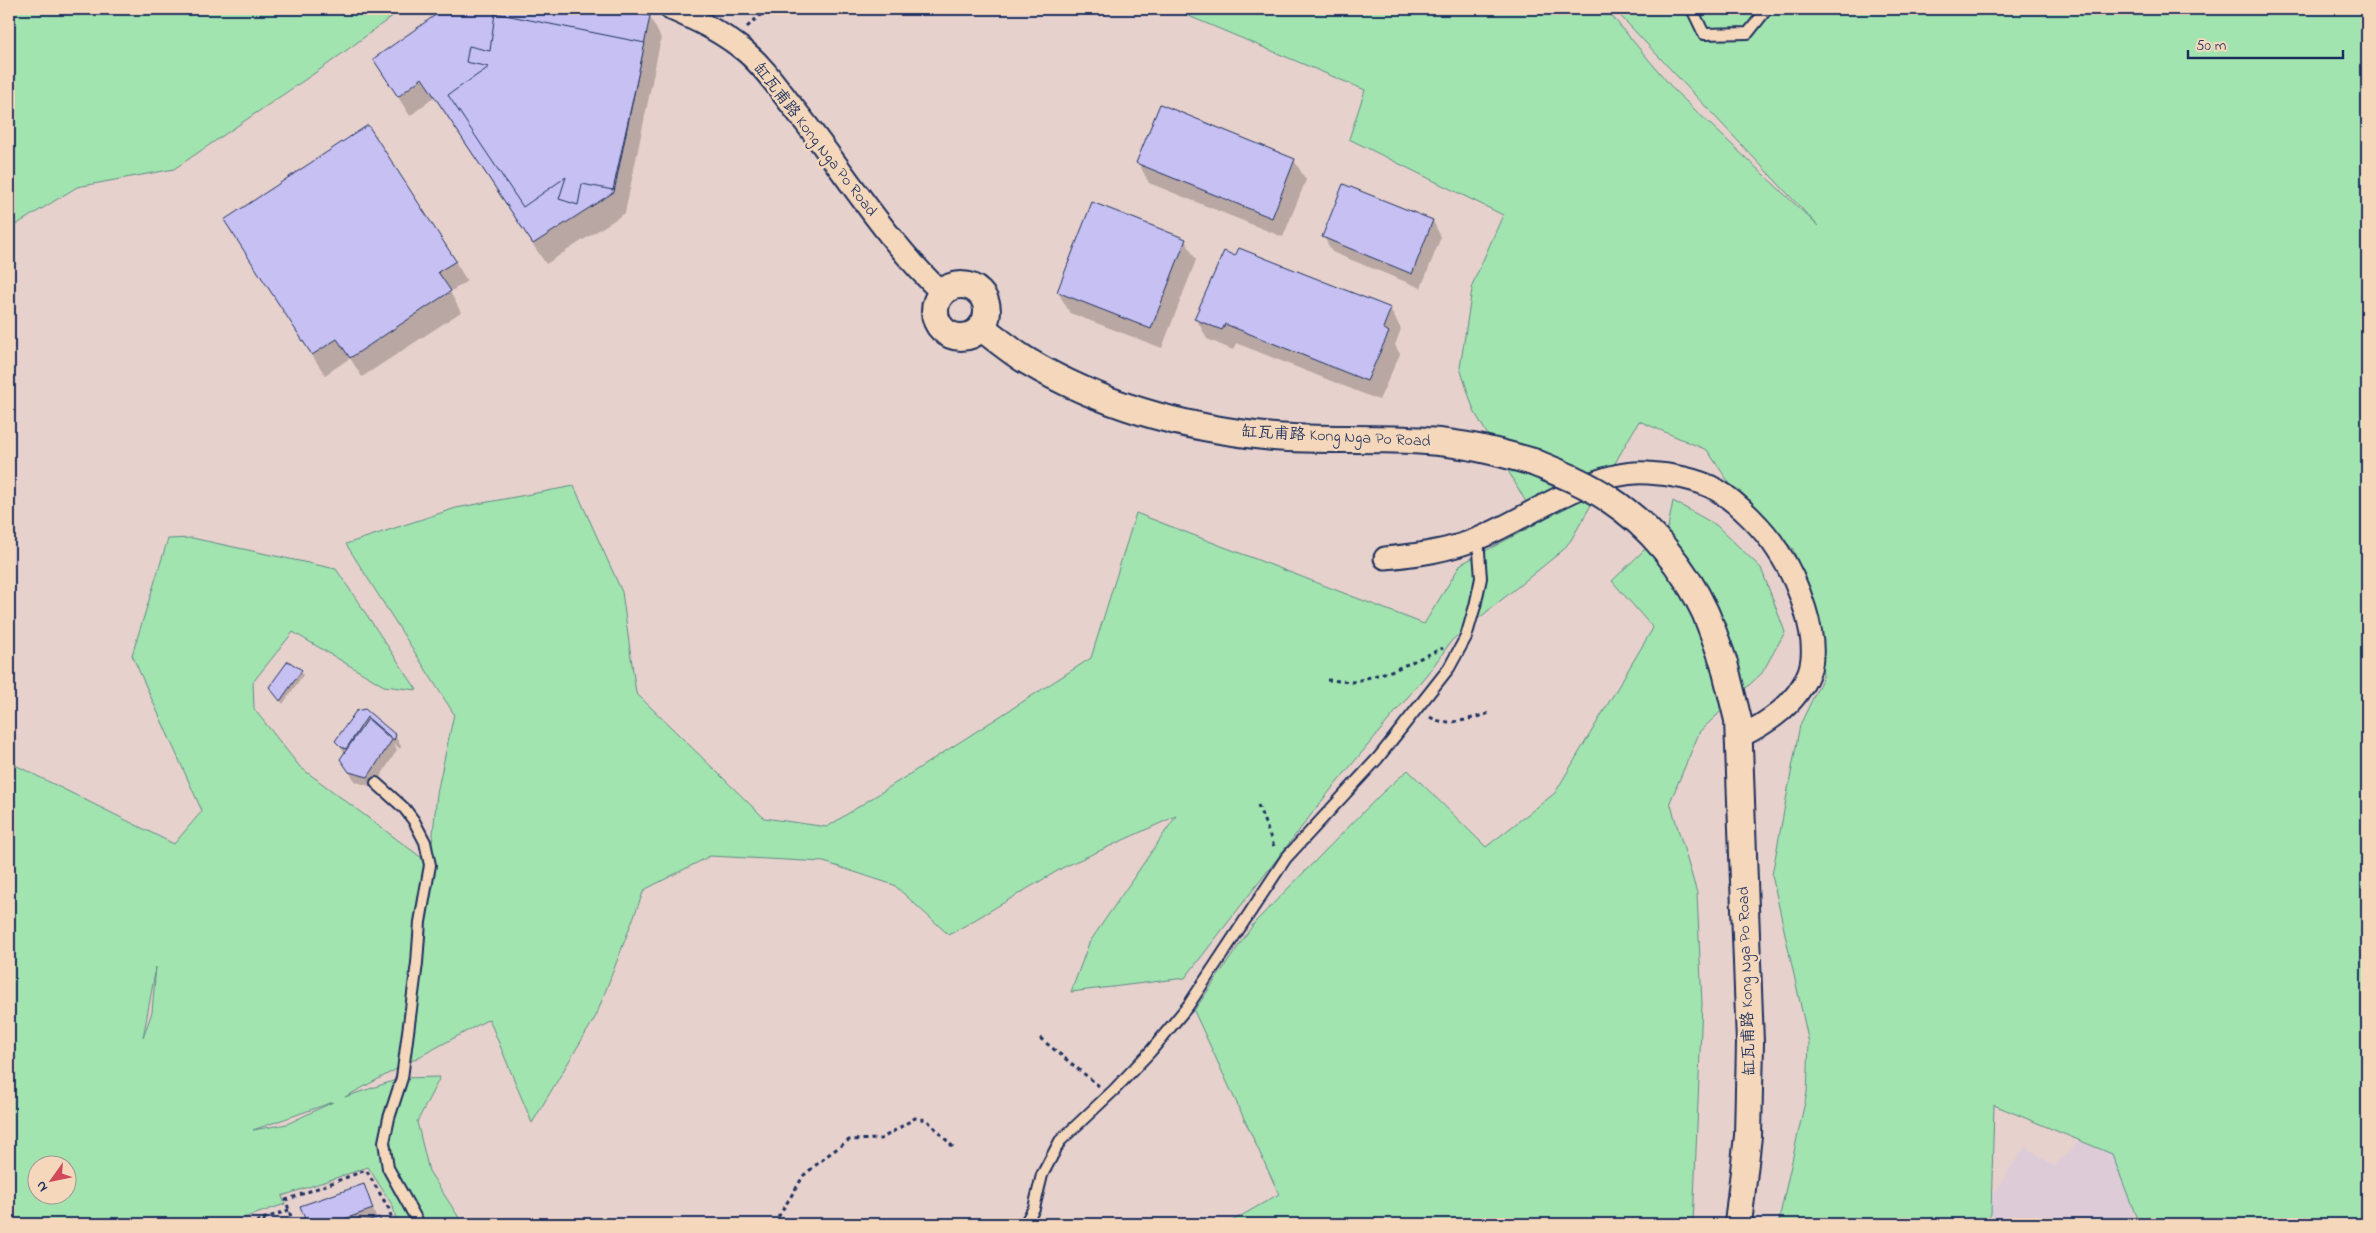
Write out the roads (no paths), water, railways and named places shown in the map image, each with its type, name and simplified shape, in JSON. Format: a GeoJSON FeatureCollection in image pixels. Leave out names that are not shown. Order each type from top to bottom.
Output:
{"type":"FeatureCollection","features":[{"type":"Feature","properties":{"kind":"street","name":"缸瓦甫路 Kong Nga Po Road"},"geometry":{"type":"LineString","coordinates":[[671,9],[713,27],[731,40],[763,69],[819,139],[890,237],[915,267],[942,293]]}},
{"type":"Feature","properties":{"kind":"street"},"geometry":{"type":"LineString","coordinates":[[961,284],[976,289],[982,295],[987,310],[987,318],[971,336],[962,337],[946,332],[936,319],[936,302],[942,293],[953,286],[961,284]]}},
{"type":"Feature","properties":{"kind":"street","name":"缸瓦甫路 Kong Nga Po Road"},"geometry":{"type":"LineString","coordinates":[[981,327],[1026,360],[1079,388],[1128,407],[1172,421],[1277,437],[1396,440],[1455,444],[1501,453],[1533,462],[1580,482],[1609,498],[1636,519],[1660,544],[1679,568],[1705,612],[1724,662],[1738,720],[1750,1043],[1748,1136],[1738,1224]]}},
{"type":"Feature","properties":{"kind":"street"},"geometry":{"type":"LineString","coordinates":[[1385,558],[1444,551],[1478,539],[1601,480],[1628,473],[1647,472],[1684,478],[1716,490],[1752,519],[1778,551],[1797,588],[1806,615],[1813,652],[1809,672],[1794,699],[1774,718],[1738,737]]}},
{"type":"Feature","properties":{"kind":"lane"},"geometry":{"type":"LineString","coordinates":[[1692,9],[1704,34],[1748,33],[1767,9]]}},
{"type":"Feature","properties":{"kind":"lane"},"geometry":{"type":"LineString","coordinates":[[1025,1224],[1034,1208],[1042,1175],[1060,1141],[1114,1090],[1150,1052],[1188,1006],[1286,858],[1378,758],[1449,668],[1466,637],[1481,578],[1478,539]]}},
{"type":"Feature","properties":{"kind":"lane"},"geometry":{"type":"LineString","coordinates":[[376,783],[405,809],[414,822],[425,842],[430,865],[420,922],[417,963],[402,1078],[389,1118],[384,1142],[388,1168],[418,1224]]}}]}
